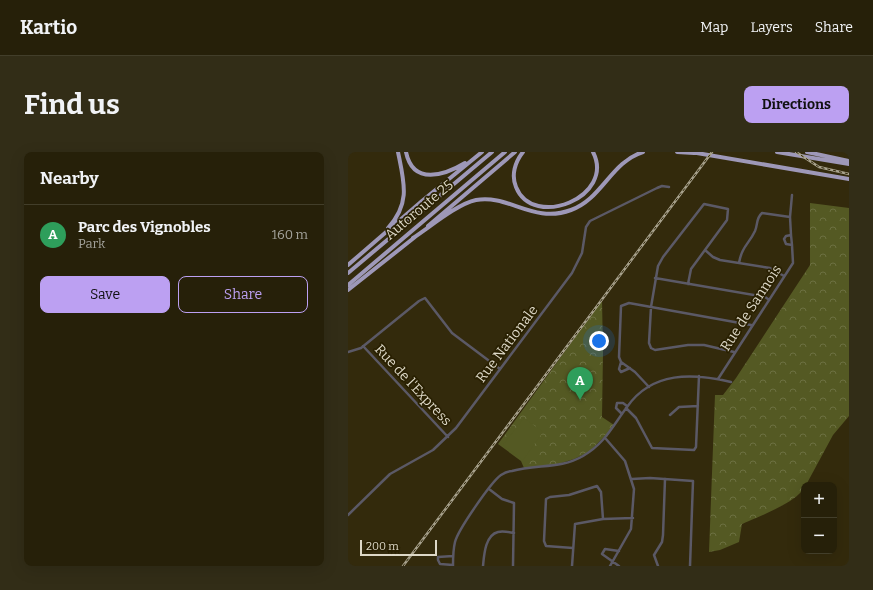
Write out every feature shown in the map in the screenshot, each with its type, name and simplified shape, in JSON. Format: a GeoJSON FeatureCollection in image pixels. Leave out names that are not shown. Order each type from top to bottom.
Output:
{"type":"FeatureCollection","features":[{"type":"Feature","properties":{"kind":"highway"},"geometry":{"type":"LineString","coordinates":[[382,236],[399,214],[404,200],[404,184],[398,152]]}},
{"type":"Feature","properties":{"kind":"highway"},"geometry":{"type":"LineString","coordinates":[[406,152],[409,161],[416,169],[431,175],[449,172],[476,157]]}},
{"type":"Feature","properties":{"kind":"highway"},"geometry":{"type":"LineString","coordinates":[[374,252],[427,198],[482,152]]}},
{"type":"Feature","properties":{"kind":"highway","name":"Autoroute 25"},"geometry":{"type":"LineString","coordinates":[[348,273],[492,152]]}},
{"type":"Feature","properties":{"kind":"highway","name":"Autoroute 25"},"geometry":{"type":"LineString","coordinates":[[348,285],[505,152]]}},
{"type":"Feature","properties":{"kind":"highway"},"geometry":{"type":"LineString","coordinates":[[348,290],[413,238],[515,152]]}},
{"type":"Feature","properties":{"kind":"highway"},"geometry":{"type":"LineString","coordinates":[[523,152],[514,169],[514,181],[517,189],[529,202],[539,206],[549,206],[570,202],[590,188],[595,180],[597,171],[597,162],[593,152]]}},
{"type":"Feature","properties":{"kind":"highway"},"geometry":{"type":"LineString","coordinates":[[413,238],[460,207],[477,200],[496,200],[539,214],[554,214],[570,211],[592,198],[624,162],[643,152]]}},
{"type":"Feature","properties":{"kind":"highway"},"geometry":{"type":"LineString","coordinates":[[677,152],[704,154]]}},
{"type":"Feature","properties":{"kind":"highway"},"geometry":{"type":"LineString","coordinates":[[691,152],[849,179]]}},
{"type":"Feature","properties":{"kind":"highway"},"geometry":{"type":"LineString","coordinates":[[777,152],[849,164]]}},
{"type":"Feature","properties":{"kind":"highway"},"geometry":{"type":"LineString","coordinates":[[807,152],[849,161]]}},
{"type":"Feature","properties":{"kind":"highway"},"geometry":{"type":"LineString","coordinates":[[348,265],[452,177]]}},
{"type":"Feature","properties":{"kind":"street","name":"Rue Nationale"},"geometry":{"type":"LineString","coordinates":[[348,515],[390,474],[433,450],[448,438],[574,270],[583,250],[589,222],[657,188],[663,186],[668,187]]}},
{"type":"Feature","properties":{"kind":"street","name":"Rue de Sannois"},"geometry":{"type":"LineString","coordinates":[[718,379],[751,325],[793,263],[790,217],[792,194]]}},
{"type":"Feature","properties":{"kind":"street"},"geometry":{"type":"LineString","coordinates":[[688,284],[691,269],[727,220],[728,209],[704,204],[663,257],[655,278],[651,307],[649,343],[651,348],[654,350],[693,345],[734,352]]}},
{"type":"Feature","properties":{"kind":"street"},"geometry":{"type":"LineString","coordinates":[[739,263],[741,251],[755,232],[759,215],[762,213],[790,217]]}},
{"type":"Feature","properties":{"kind":"street","name":"Rue de Sannois"},"geometry":{"type":"LineString","coordinates":[[791,235],[786,236],[784,239],[786,244],[792,245]]}},
{"type":"Feature","properties":{"kind":"street"},"geometry":{"type":"LineString","coordinates":[[705,250],[713,257],[770,268],[784,276]]}},
{"type":"Feature","properties":{"kind":"street"},"geometry":{"type":"LineString","coordinates":[[655,278],[765,297],[768,299]]}},
{"type":"Feature","properties":{"kind":"street"},"geometry":{"type":"LineString","coordinates":[[348,352],[357,350],[363,346],[419,301],[425,298],[452,333],[500,370]]}},
{"type":"Feature","properties":{"kind":"street"},"geometry":{"type":"LineString","coordinates":[[630,368],[621,372],[619,369],[621,306],[626,303],[751,325]]}},
{"type":"Feature","properties":{"kind":"street","name":"Rue de l'Express"},"geometry":{"type":"LineString","coordinates":[[363,346],[448,438]]}},
{"type":"Feature","properties":{"kind":"street"},"geometry":{"type":"LineString","coordinates":[[620,362],[630,368],[649,388]]}},
{"type":"Feature","properties":{"kind":"street"},"geometry":{"type":"LineString","coordinates":[[453,556],[443,555],[438,557],[438,560],[440,564],[453,566],[454,542],[458,532],[502,475],[511,471],[567,463],[582,457],[606,439],[627,407],[649,388],[669,378],[685,375],[731,382]]}},
{"type":"Feature","properties":{"kind":"street"},"geometry":{"type":"LineString","coordinates":[[622,414],[616,408],[617,403],[623,403],[636,418],[652,448],[694,450],[696,447],[699,376]]}},
{"type":"Feature","properties":{"kind":"street"},"geometry":{"type":"LineString","coordinates":[[670,415],[679,407],[698,406]]}},
{"type":"Feature","properties":{"kind":"street"},"geometry":{"type":"LineString","coordinates":[[606,439],[625,461],[634,489],[633,518],[630,535],[610,566]]}},
{"type":"Feature","properties":{"kind":"street"},"geometry":{"type":"LineString","coordinates":[[632,479],[692,480],[694,484],[690,566]]}},
{"type":"Feature","properties":{"kind":"street"},"geometry":{"type":"LineString","coordinates":[[658,566],[654,555],[662,542],[665,479]]}},
{"type":"Feature","properties":{"kind":"street"},"geometry":{"type":"LineString","coordinates":[[573,548],[546,546],[544,540],[546,499],[550,497],[569,495],[598,486],[602,492],[603,519]]}},
{"type":"Feature","properties":{"kind":"street"},"geometry":{"type":"LineString","coordinates":[[489,490],[502,499],[514,503],[513,566]]}},
{"type":"Feature","properties":{"kind":"street"},"geometry":{"type":"LineString","coordinates":[[572,566],[575,524],[603,519],[633,518]]}},
{"type":"Feature","properties":{"kind":"street"},"geometry":{"type":"LineString","coordinates":[[483,566],[484,549],[494,534],[498,532],[514,532]]}},
{"type":"Feature","properties":{"kind":"street"},"geometry":{"type":"LineString","coordinates":[[619,551],[609,548],[604,551],[603,556],[619,566]]}},
{"type":"Feature","properties":{"kind":"green space"},"geometry":{"type":"Polygon","coordinates":[[[810,203],[849,208],[849,416],[833,435],[808,482],[801,482],[801,492],[796,497],[778,508],[742,524],[739,542],[720,550],[709,552],[715,395],[723,395],[736,378],[810,265],[810,203]]]}},
{"type":"Feature","properties":{"kind":"green space"},"geometry":{"type":"Polygon","coordinates":[[[602,300],[602,417],[614,425],[607,437],[605,436],[589,452],[558,464],[524,468],[521,461],[498,444],[602,300]]]}},
{"type":"Feature","properties":{"kind":"green space"},"geometry":{"type":"Polygon","coordinates":[[[524,418],[543,432],[523,460],[503,445],[524,418]]]}},
{"type":"Feature","properties":{"kind":"railway"},"geometry":{"type":"LineString","coordinates":[[403,566],[712,152]]}},
{"type":"Feature","properties":{"kind":"railway"},"geometry":{"type":"LineString","coordinates":[[796,152],[819,167],[849,174]]}},
{"type":"Feature","properties":{"kind":"place","name":"Parc des Vignobles"},"geometry":{"type":"Point","coordinates":[580,400]}}]}
